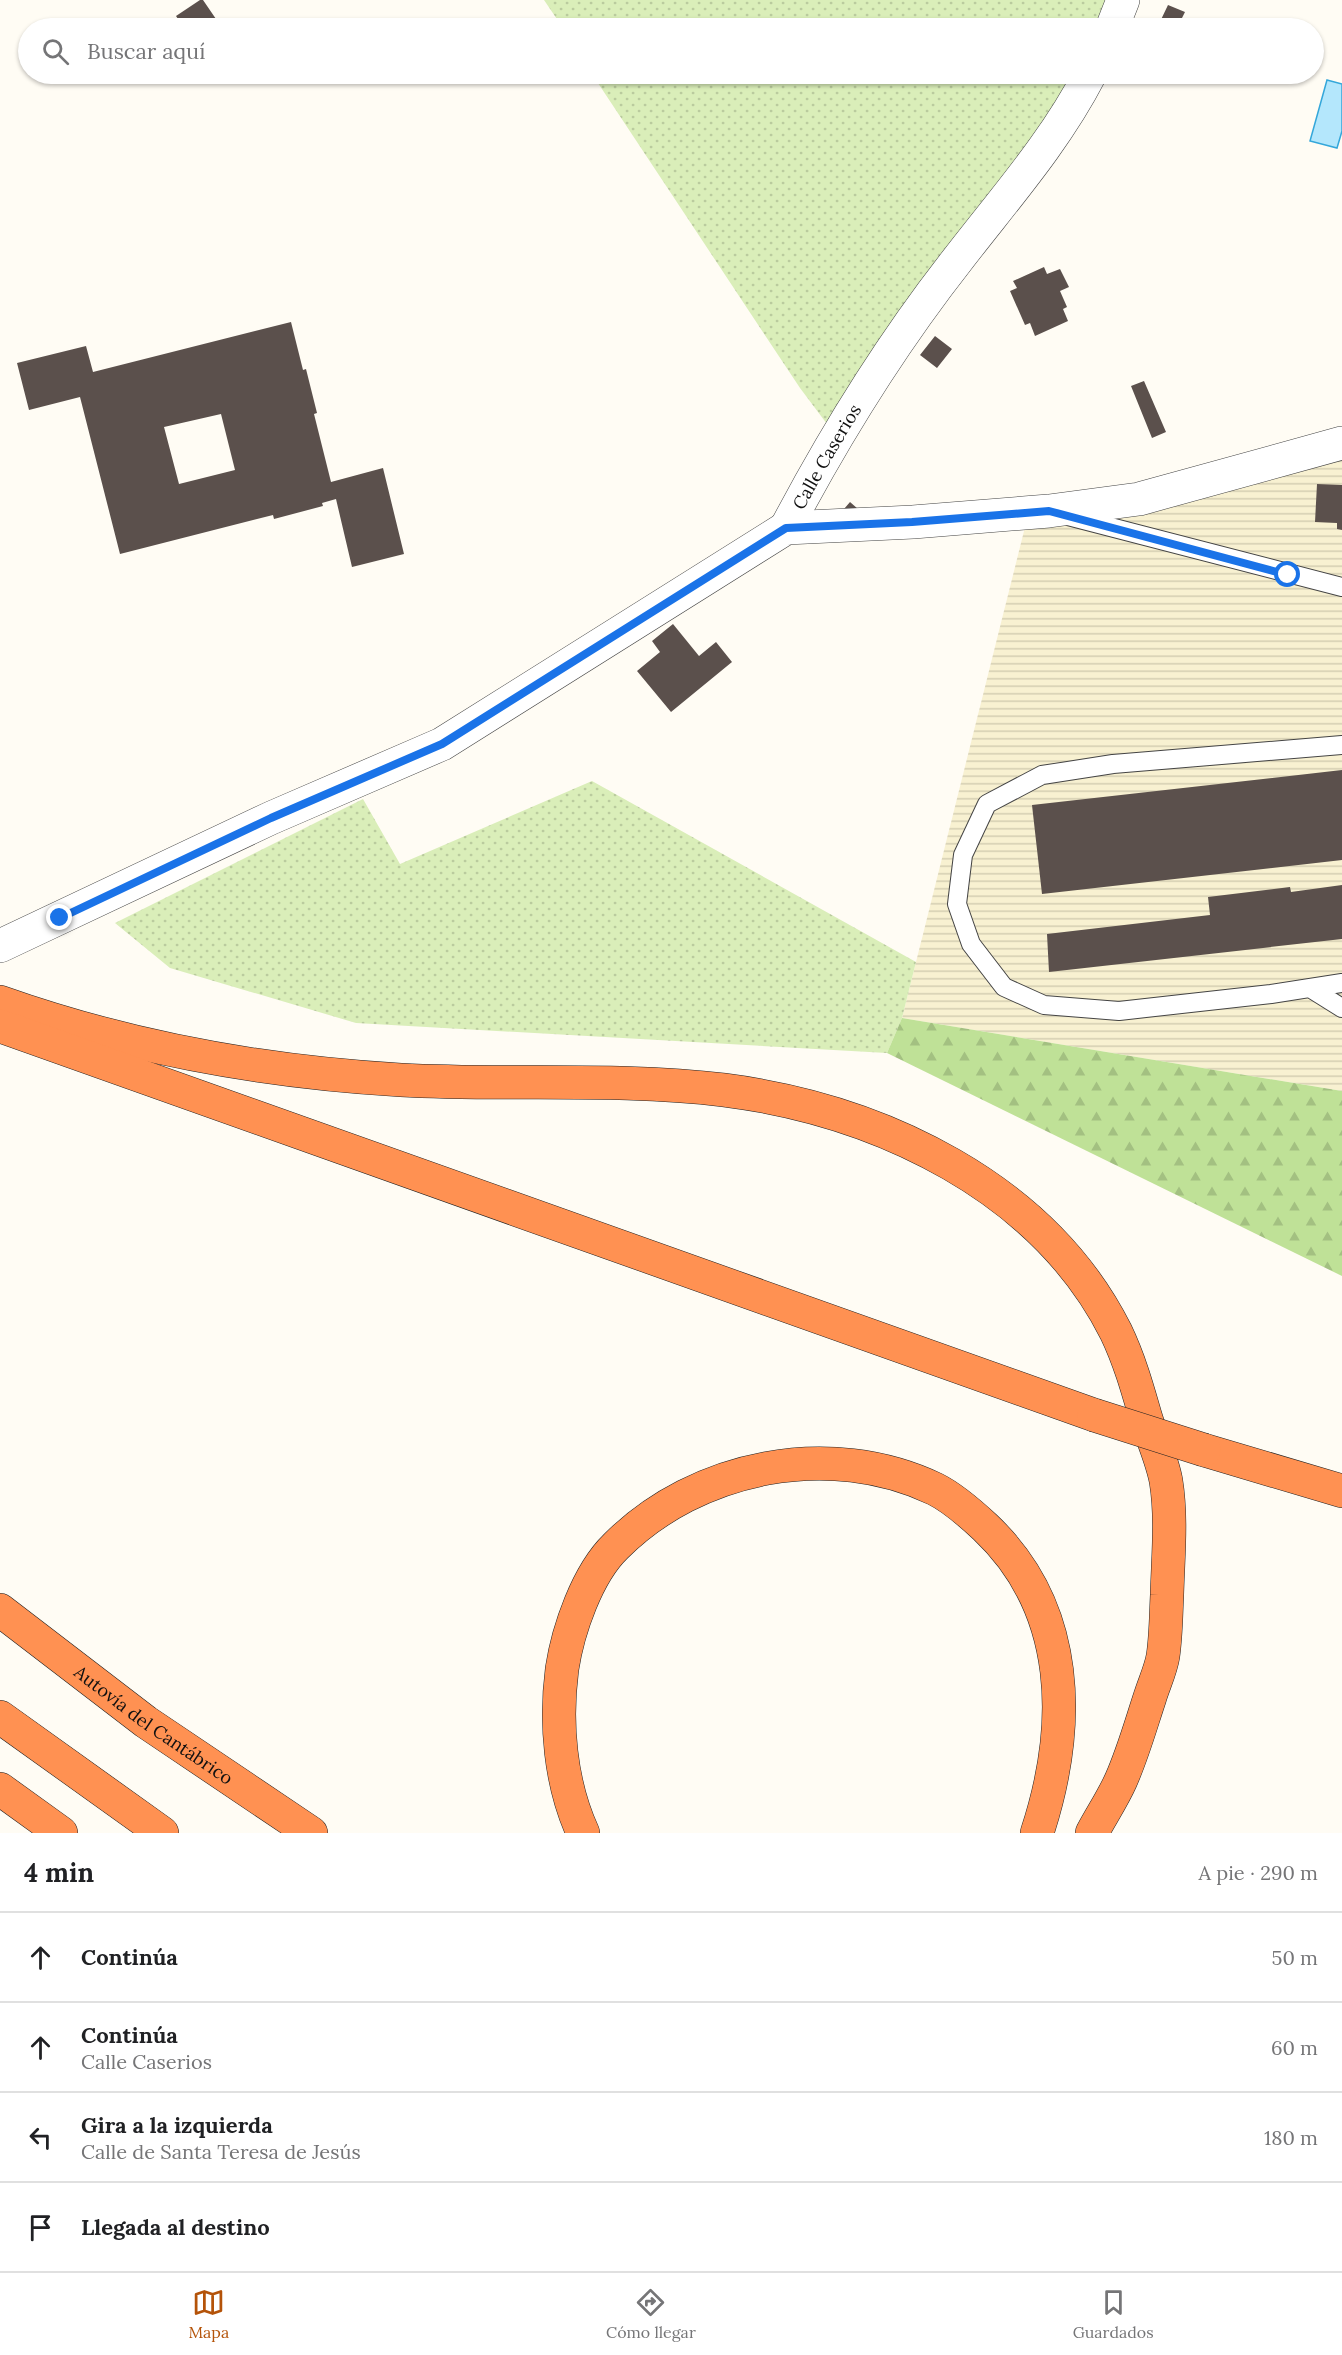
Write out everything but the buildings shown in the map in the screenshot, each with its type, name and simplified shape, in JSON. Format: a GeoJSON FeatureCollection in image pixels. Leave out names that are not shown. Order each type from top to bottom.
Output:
{"type":"FeatureCollection","features":[{"type":"Feature","properties":{"kind":"highway"},"geometry":{"type":"LineString","coordinates":[[0,1002],[129,1041],[206,1058],[269,1068],[406,1080],[605,1082],[674,1086],[725,1090],[773,1099],[827,1111],[870,1126],[955,1166],[997,1193],[1028,1218],[1056,1246],[1088,1285],[1116,1332],[1134,1375],[1166,1480],[1169,1540],[1163,1657],[1121,1780],[1092,1833]]}},
{"type":"Feature","properties":{"kind":"highway"},"geometry":{"type":"LineString","coordinates":[[0,1026],[550,1224],[1094,1415],[1342,1491]]}},
{"type":"Feature","properties":{"kind":"highway"},"geometry":{"type":"LineString","coordinates":[[584,1833],[567,1786],[560,1743],[559,1694],[566,1646],[585,1592],[614,1548],[655,1512],[706,1485],[755,1470],[808,1463],[858,1465],[898,1475],[937,1490],[970,1513],[1003,1544],[1030,1586],[1049,1629],[1058,1674],[1060,1720],[1054,1768],[1037,1833]]}},
{"type":"Feature","properties":{"kind":"highway","name":"Autovía del Cantábrico"},"geometry":{"type":"LineString","coordinates":[[0,1610],[146,1722],[311,1833]]}},
{"type":"Feature","properties":{"kind":"highway"},"geometry":{"type":"LineString","coordinates":[[0,1717],[162,1833]]}},
{"type":"Feature","properties":{"kind":"highway"},"geometry":{"type":"LineString","coordinates":[[0,1789],[61,1833]]}},
{"type":"Feature","properties":{"kind":"highway"},"geometry":{"type":"LineString","coordinates":[[0,1815],[23,1833]]}},
{"type":"Feature","properties":{"kind":"street"},"geometry":{"type":"LineString","coordinates":[[1116,18],[1123,0]]}},
{"type":"Feature","properties":{"kind":"street","name":"Calle Caserios"},"geometry":{"type":"LineString","coordinates":[[786,528],[883,359],[957,259],[1025,176],[1058,130],[1084,84]]}},
{"type":"Feature","properties":{"kind":"street","name":"Calle Caserios"},"geometry":{"type":"LineString","coordinates":[[786,528],[912,522],[1049,511],[1139,498],[1342,443]]}},
{"type":"Feature","properties":{"kind":"street"},"geometry":{"type":"LineString","coordinates":[[0,946],[271,818],[442,744],[786,528]]}},
{"type":"Feature","properties":{"kind":"lane"},"geometry":{"type":"LineString","coordinates":[[1049,511],[1288,575],[1342,587]]}},
{"type":"Feature","properties":{"kind":"lane"},"geometry":{"type":"LineString","coordinates":[[1342,745],[1113,764],[1042,775],[987,804],[963,855],[957,904],[971,944],[1004,987],[1044,1005],[1119,1011],[1342,983]]}},
{"type":"Feature","properties":{"kind":"lane"},"geometry":{"type":"LineString","coordinates":[[1310,988],[1342,1008]]}},
{"type":"Feature","properties":{"kind":"shaded area"},"geometry":{"type":"Polygon","coordinates":[[[1342,455],[1342,1091],[902,1018],[1025,527],[1342,455]]]}},
{"type":"Feature","properties":{"kind":"green space"},"geometry":{"type":"Polygon","coordinates":[[[544,0],[1113,0],[1106,18],[556,18],[544,0]]]}},
{"type":"Feature","properties":{"kind":"green space"},"geometry":{"type":"Polygon","coordinates":[[[599,84],[1076,84],[1025,158],[894,318],[827,424],[800,388],[599,84]]]}},
{"type":"Feature","properties":{"kind":"green space"},"geometry":{"type":"Polygon","coordinates":[[[592,781],[916,962],[902,1018],[887,1053],[356,1023],[170,968],[115,923],[363,799],[400,864],[592,781]]]}},
{"type":"Feature","properties":{"kind":"green space"},"geometry":{"type":"Polygon","coordinates":[[[902,1018],[1342,1091],[1342,1276],[887,1053],[902,1018]]]}},
{"type":"Feature","properties":{"kind":"water"},"geometry":{"type":"Polygon","coordinates":[[[1327,80],[1342,84],[1342,131],[1337,148],[1310,141],[1327,80]]]}},
{"type":"Feature","properties":{"kind":"route"},"geometry":{"type":"LineString","coordinates":[[60,918],[271,818],[442,744],[786,528],[912,522],[1049,511],[1288,575]]}}]}
